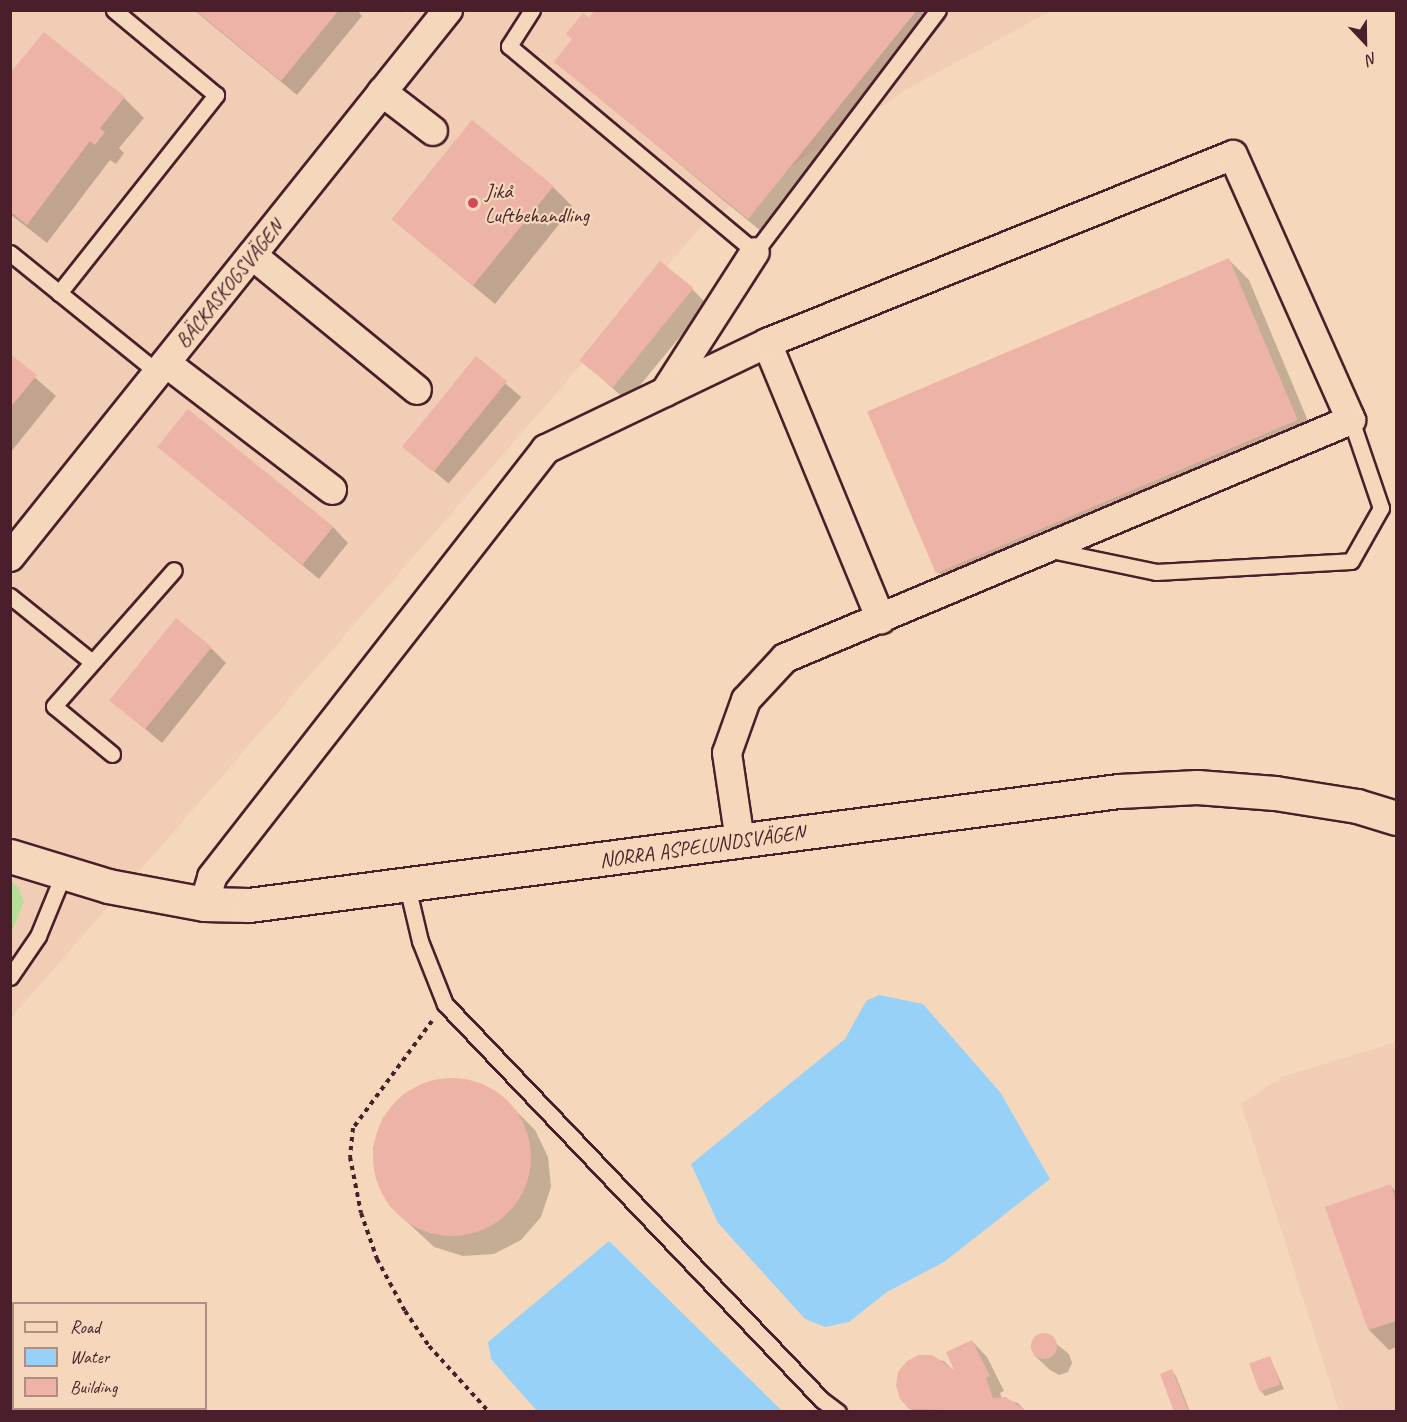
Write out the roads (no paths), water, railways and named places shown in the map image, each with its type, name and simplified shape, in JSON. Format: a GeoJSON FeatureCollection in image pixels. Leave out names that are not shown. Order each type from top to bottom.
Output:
{"type":"FeatureCollection","features":[{"type":"Feature","properties":{"kind":"street","name":"BÄCKASKOGSVÄGEN"},"geometry":{"type":"LineString","coordinates":[[10,557],[447,10]]}},
{"type":"Feature","properties":{"kind":"street"},"geometry":{"type":"LineString","coordinates":[[382,92],[434,131]]}},
{"type":"Feature","properties":{"kind":"street"},"geometry":{"type":"LineString","coordinates":[[204,904],[212,877],[546,449],[767,343],[1233,155],[1351,420],[1048,550],[785,658],[746,700],[728,753],[740,842]]}},
{"type":"Feature","properties":{"kind":"street"},"geometry":{"type":"LineString","coordinates":[[664,392],[755,252]]}},
{"type":"Feature","properties":{"kind":"street"},"geometry":{"type":"LineString","coordinates":[[252,255],[417,390]]}},
{"type":"Feature","properties":{"kind":"street"},"geometry":{"type":"LineString","coordinates":[[767,343],[881,619]]}},
{"type":"Feature","properties":{"kind":"street"},"geometry":{"type":"LineString","coordinates":[[162,368],[333,490]]}},
{"type":"Feature","properties":{"kind":"street","name":"NORRA ASPELUNDSVÄGEN"},"geometry":{"type":"LineString","coordinates":[[10,856],[63,875],[204,904],[249,905],[1119,791],[1197,787],[1275,793],[1358,806],[1396,818]]}},
{"type":"Feature","properties":{"kind":"lane"},"geometry":{"type":"LineString","coordinates":[[59,293],[216,95],[114,10]]}},
{"type":"Feature","properties":{"kind":"lane"},"geometry":{"type":"LineString","coordinates":[[532,10],[509,46],[755,252],[938,10]]}},
{"type":"Feature","properties":{"kind":"lane"},"geometry":{"type":"LineString","coordinates":[[10,253],[59,293],[162,368]]}},
{"type":"Feature","properties":{"kind":"lane"},"geometry":{"type":"LineString","coordinates":[[1048,550],[1156,572],[1351,561],[1382,508],[1351,420]]}},
{"type":"Feature","properties":{"kind":"lane"},"geometry":{"type":"LineString","coordinates":[[112,754],[54,706],[174,570]]}},
{"type":"Feature","properties":{"kind":"lane"},"geometry":{"type":"LineString","coordinates":[[10,596],[92,662]]}},
{"type":"Feature","properties":{"kind":"lane"},"geometry":{"type":"LineString","coordinates":[[10,978],[38,936],[63,875]]}},
{"type":"Feature","properties":{"kind":"lane"},"geometry":{"type":"LineString","coordinates":[[407,886],[427,963],[445,1004],[821,1406],[837,1412]]}},
{"type":"Feature","properties":{"kind":"water"},"geometry":{"type":"Polygon","coordinates":[[[879,995],[923,1004],[1000,1092],[1050,1179],[944,1262],[887,1292],[849,1322],[825,1327],[805,1319],[718,1223],[691,1164],[845,1039],[866,1001],[879,995]]]}},
{"type":"Feature","properties":{"kind":"water"},"geometry":{"type":"Polygon","coordinates":[[[609,1241],[781,1410],[537,1411],[491,1359],[488,1342],[609,1241]]]}},
{"type":"Feature","properties":{"kind":"place","name":"Jikå Luftbehandling"},"geometry":{"type":"Point","coordinates":[473,203]}}]}
